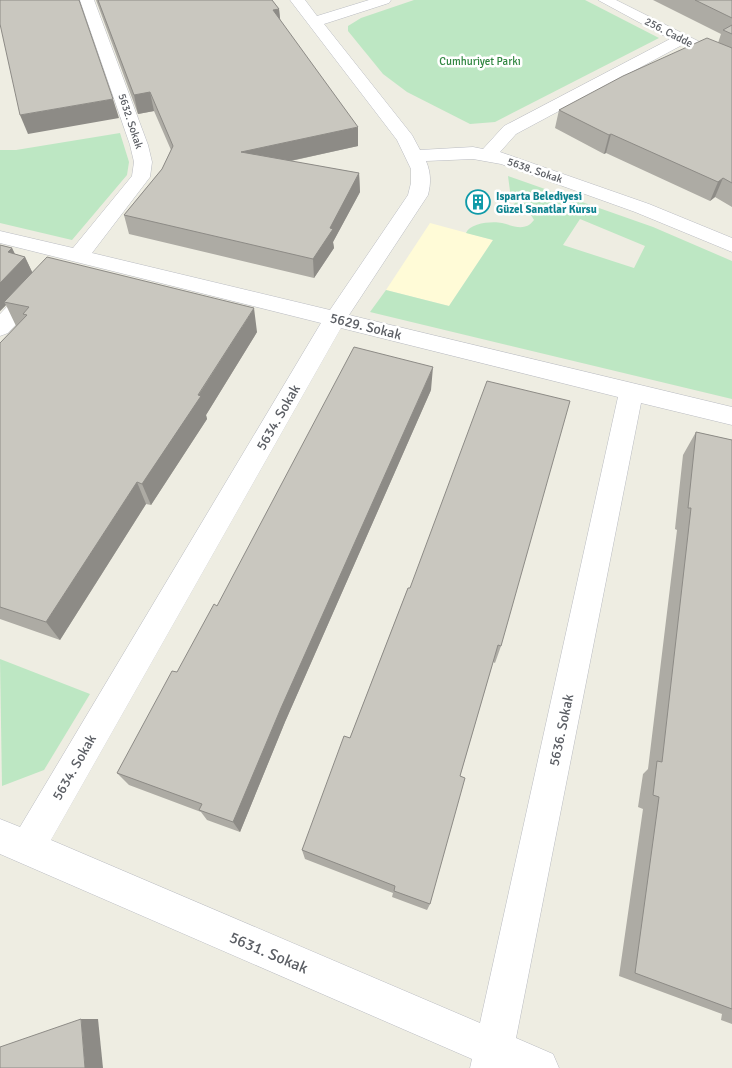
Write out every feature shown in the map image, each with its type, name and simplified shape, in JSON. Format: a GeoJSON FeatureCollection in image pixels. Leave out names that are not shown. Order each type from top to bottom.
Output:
{"type":"FeatureCollection","features":[{"type":"Feature","properties":{"kind":"street","name":"5632. Sokak"},"geometry":{"type":"LineString","coordinates":[[0,328],[73,254],[137,184],[141,177],[143,162],[118,83],[87,0]]}},
{"type":"Feature","properties":{"kind":"street","name":"5634. Sokak"},"geometry":{"type":"LineString","coordinates":[[14,842],[335,319],[418,195],[421,176],[416,156],[391,117],[297,0]]}},
{"type":"Feature","properties":{"kind":"street"},"geometry":{"type":"LineString","coordinates":[[314,22],[384,0]]}},
{"type":"Feature","properties":{"kind":"street","name":"256. Cadde"},"geometry":{"type":"LineString","coordinates":[[605,0],[732,64]]}},
{"type":"Feature","properties":{"kind":"street"},"geometry":{"type":"LineString","coordinates":[[489,156],[495,145],[510,130],[682,39]]}},
{"type":"Feature","properties":{"kind":"street","name":"5638. Sokak"},"geometry":{"type":"LineString","coordinates":[[416,156],[473,153],[489,156],[642,208],[732,246]]}},
{"type":"Feature","properties":{"kind":"street","name":"5629. Sokak"},"geometry":{"type":"LineString","coordinates":[[0,236],[732,416]]}},
{"type":"Feature","properties":{"kind":"street","name":"5636. Sokak"},"geometry":{"type":"LineString","coordinates":[[492,1058],[631,391]]}},
{"type":"Feature","properties":{"kind":"street","name":"5631. Sokak"},"geometry":{"type":"LineString","coordinates":[[14,842],[492,1058],[539,1068]]}},
{"type":"Feature","properties":{"kind":"shaded area"},"geometry":{"type":"Polygon","coordinates":[[[430,223],[493,240],[449,306],[386,290],[430,223]]]}},
{"type":"Feature","properties":{"kind":"green space","name":"Cumhuriyet Parkı"},"geometry":{"type":"Polygon","coordinates":[[[414,0],[585,0],[659,38],[495,122],[470,124],[407,92],[383,74],[348,31],[348,26],[361,18],[414,0]]]}},
{"type":"Feature","properties":{"kind":"green space"},"geometry":{"type":"Polygon","coordinates":[[[120,133],[129,162],[127,175],[72,240],[0,223],[0,150],[16,150],[120,133]]]}},
{"type":"Feature","properties":{"kind":"green space"},"geometry":{"type":"Polygon","coordinates":[[[508,176],[653,227],[732,261],[732,399],[370,312],[386,290],[449,306],[493,240],[466,233],[468,230],[477,225],[493,222],[523,227],[531,224],[534,220],[531,215],[511,208],[518,199],[510,191],[508,176]],[[580,219],[563,245],[634,268],[645,246],[580,219]]]}},
{"type":"Feature","properties":{"kind":"green space"},"geometry":{"type":"Polygon","coordinates":[[[0,659],[90,694],[44,770],[2,786],[0,659]]]}},
{"type":"Feature","properties":{"kind":"building"},"geometry":{"type":"Polygon","coordinates":[[[0,0],[79,0],[113,99],[20,115],[0,24],[0,0]]]}},
{"type":"Feature","properties":{"kind":"building"},"geometry":{"type":"Polygon","coordinates":[[[98,0],[272,0],[279,9],[273,10],[358,127],[241,152],[359,173],[330,228],[333,229],[313,259],[124,215],[162,169],[173,146],[150,92],[134,95],[98,0]]]}},
{"type":"Feature","properties":{"kind":"building"},"geometry":{"type":"Polygon","coordinates":[[[695,0],[732,0],[732,18],[695,0]]]}},
{"type":"Feature","properties":{"kind":"building"},"geometry":{"type":"Polygon","coordinates":[[[732,25],[732,34],[723,30],[732,25]]]}},
{"type":"Feature","properties":{"kind":"building"},"geometry":{"type":"Polygon","coordinates":[[[707,38],[732,48],[732,183],[723,178],[718,182],[611,134],[609,135],[559,110],[623,76],[707,38]]]}},
{"type":"Feature","properties":{"kind":"building"},"geometry":{"type":"Polygon","coordinates":[[[0,245],[12,248],[8,252],[25,257],[0,283],[0,245]]]}},
{"type":"Feature","properties":{"kind":"building"},"geometry":{"type":"Polygon","coordinates":[[[47,257],[254,308],[198,395],[201,396],[142,484],[137,482],[46,622],[0,607],[0,343],[27,315],[23,314],[29,307],[4,302],[47,257]]]}},
{"type":"Feature","properties":{"kind":"building"},"geometry":{"type":"Polygon","coordinates":[[[354,347],[433,367],[281,708],[233,822],[199,810],[202,804],[117,773],[172,671],[177,672],[214,604],[217,606],[354,347]]]}},
{"type":"Feature","properties":{"kind":"building"},"geometry":{"type":"Polygon","coordinates":[[[487,381],[570,401],[501,646],[498,645],[460,776],[465,778],[430,904],[394,891],[395,886],[302,850],[344,736],[350,738],[408,588],[410,588],[487,381]]]}},
{"type":"Feature","properties":{"kind":"building"},"geometry":{"type":"Polygon","coordinates":[[[696,432],[732,440],[732,1009],[635,973],[659,797],[653,795],[657,761],[662,762],[691,508],[688,508],[696,432]]]}},
{"type":"Feature","properties":{"kind":"building"},"geometry":{"type":"Polygon","coordinates":[[[81,1019],[85,1068],[0,1068],[0,1047],[81,1019]]]}},
{"type":"Feature","properties":{"kind":"place","name":"Isparta Belediyesi Güzel Sanatlar Kursu"},"geometry":{"type":"Point","coordinates":[478,202]}}]}
